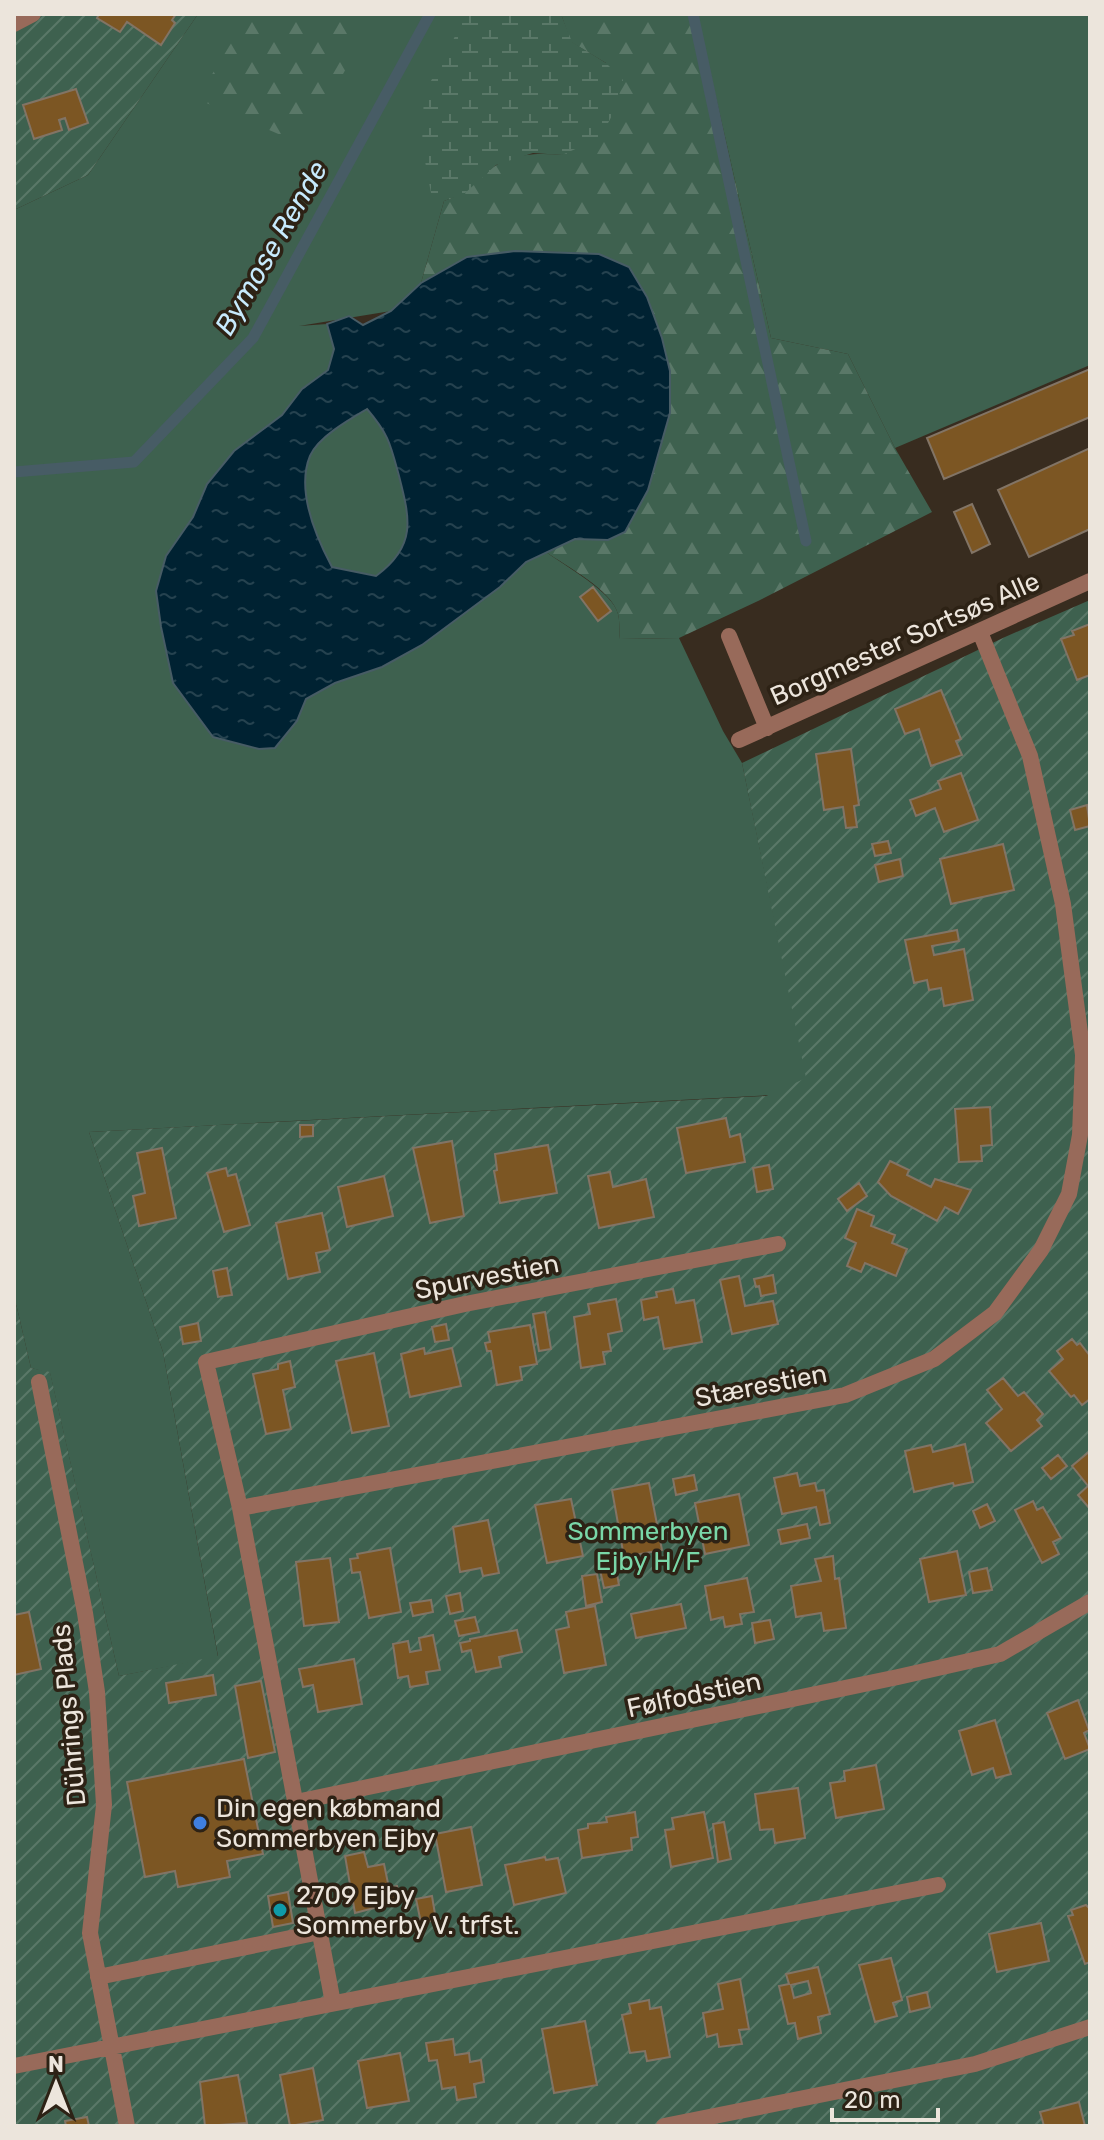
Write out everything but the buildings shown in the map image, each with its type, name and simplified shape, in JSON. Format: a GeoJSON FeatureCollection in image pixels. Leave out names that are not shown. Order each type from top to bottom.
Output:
{"type":"FeatureCollection","features":[{"type":"Feature","properties":{"kind":"lane"},"geometry":{"type":"LineString","coordinates":[[14,24],[33,14]]}},
{"type":"Feature","properties":{"kind":"lane","name":"Borgmester Sortsøs Alle"},"geometry":{"type":"LineString","coordinates":[[739,740],[1090,581]]}},
{"type":"Feature","properties":{"kind":"lane","name":"Stærestien"},"geometry":{"type":"LineString","coordinates":[[240,1508],[845,1395],[934,1359],[995,1313],[1041,1250],[1069,1194],[1080,1135],[1083,1055],[1063,904],[1030,756],[980,632]]}},
{"type":"Feature","properties":{"kind":"lane"},"geometry":{"type":"LineString","coordinates":[[729,636],[767,728]]}},
{"type":"Feature","properties":{"kind":"lane","name":"Spurvestien"},"geometry":{"type":"LineString","coordinates":[[240,1508],[206,1362],[465,1304],[778,1244]]}},
{"type":"Feature","properties":{"kind":"lane","name":"Dührings Plads"},"geometry":{"type":"LineString","coordinates":[[39,1382],[85,1613],[97,1692],[104,1805],[90,1933],[127,2126]]}},
{"type":"Feature","properties":{"kind":"lane"},"geometry":{"type":"LineString","coordinates":[[240,1508],[333,2003]]}},
{"type":"Feature","properties":{"kind":"lane","name":"Følfodstien"},"geometry":{"type":"LineString","coordinates":[[296,1802],[1000,1654],[1090,1602]]}},
{"type":"Feature","properties":{"kind":"lane"},"geometry":{"type":"LineString","coordinates":[[14,2066],[938,1885]]}},
{"type":"Feature","properties":{"kind":"lane"},"geometry":{"type":"LineString","coordinates":[[98,1977],[320,1932]]}},
{"type":"Feature","properties":{"kind":"lane"},"geometry":{"type":"LineString","coordinates":[[664,2126],[975,2064],[1090,2027]]}},
{"type":"Feature","properties":{"kind":"green space"},"geometry":{"type":"Polygon","coordinates":[[[14,14],[198,14],[88,175],[14,210],[14,14]]]}},
{"type":"Feature","properties":{"kind":"green space"},"geometry":{"type":"Polygon","coordinates":[[[198,14],[561,14],[444,201],[421,283],[391,311],[299,326],[327,324],[334,349],[328,370],[302,389],[282,415],[234,451],[207,484],[193,517],[166,556],[156,591],[173,683],[213,737],[297,721],[306,699],[335,683],[382,667],[421,645],[500,587],[526,562],[546,552],[607,597],[618,614],[620,639],[679,638],[723,731],[742,763],[807,1077],[974,1084],[89,1132],[163,1352],[218,1657],[119,1676],[50,1373],[31,1368],[14,1295],[14,210],[88,175],[198,14]]]}},
{"type":"Feature","properties":{"kind":"green space"},"geometry":{"type":"Polygon","coordinates":[[[249,14],[376,14],[304,145],[197,99],[249,14]]]}},
{"type":"Feature","properties":{"kind":"green space"},"geometry":{"type":"Polygon","coordinates":[[[467,14],[561,14],[572,42],[606,63],[623,80],[615,110],[600,138],[562,155],[533,153],[496,165],[464,194],[444,201],[431,193],[422,145],[424,94],[467,14]]]}},
{"type":"Feature","properties":{"kind":"green space"},"geometry":{"type":"Polygon","coordinates":[[[561,14],[697,14],[771,338],[848,354],[895,448],[932,512],[679,638],[620,639],[618,614],[607,596],[546,552],[575,539],[608,540],[625,532],[648,490],[670,413],[670,371],[662,337],[647,297],[629,267],[599,254],[515,251],[421,283],[444,201],[461,193],[503,162],[519,156],[562,155],[606,63],[571,42],[561,14]]]}},
{"type":"Feature","properties":{"kind":"green space"},"geometry":{"type":"Polygon","coordinates":[[[697,14],[1090,14],[1090,365],[895,448],[848,354],[771,338],[697,14]]]}},
{"type":"Feature","properties":{"kind":"green space"},"geometry":{"type":"Polygon","coordinates":[[[367,409],[388,435],[410,521],[405,542],[393,563],[376,576],[332,567],[314,528],[305,483],[306,469],[314,449],[336,429],[367,409]]]}},
{"type":"Feature","properties":{"kind":"green space","name":"Sommerbyen Ejby H/F"},"geometry":{"type":"Polygon","coordinates":[[[1090,600],[1090,2126],[14,2126],[14,1295],[31,1368],[50,1372],[119,1676],[218,1656],[163,1352],[89,1132],[766,1096],[806,1078],[742,763],[1005,637],[1090,600]]]}},
{"type":"Feature","properties":{"kind":"water"},"geometry":{"type":"Polygon","coordinates":[[[515,251],[599,254],[629,267],[647,297],[670,371],[670,413],[648,490],[625,532],[608,540],[575,539],[526,562],[500,587],[422,645],[382,667],[335,683],[306,699],[297,721],[275,748],[259,749],[213,737],[173,683],[156,591],[166,556],[193,517],[207,484],[234,451],[282,415],[302,389],[328,370],[334,349],[327,324],[349,316],[363,325],[391,311],[421,283],[467,257],[515,251]],[[367,409],[320,442],[310,456],[305,483],[314,528],[332,567],[376,576],[389,565],[404,543],[407,519],[391,447],[367,409]]]}},
{"type":"Feature","properties":{"kind":"waterway","name":"Bymose Rende"},"geometry":{"type":"LineString","coordinates":[[14,472],[134,462],[253,338],[430,14]]}},
{"type":"Feature","properties":{"kind":"waterway"},"geometry":{"type":"LineString","coordinates":[[693,14],[806,541]]}},
{"type":"Feature","properties":{"kind":"place","name":"Din egen købmand Sommerbyen Ejby"},"geometry":{"type":"Point","coordinates":[200,1823]}},
{"type":"Feature","properties":{"kind":"place","name":"2709 Ejby Sommerby V. trfst."},"geometry":{"type":"Point","coordinates":[280,1910]}}]}
